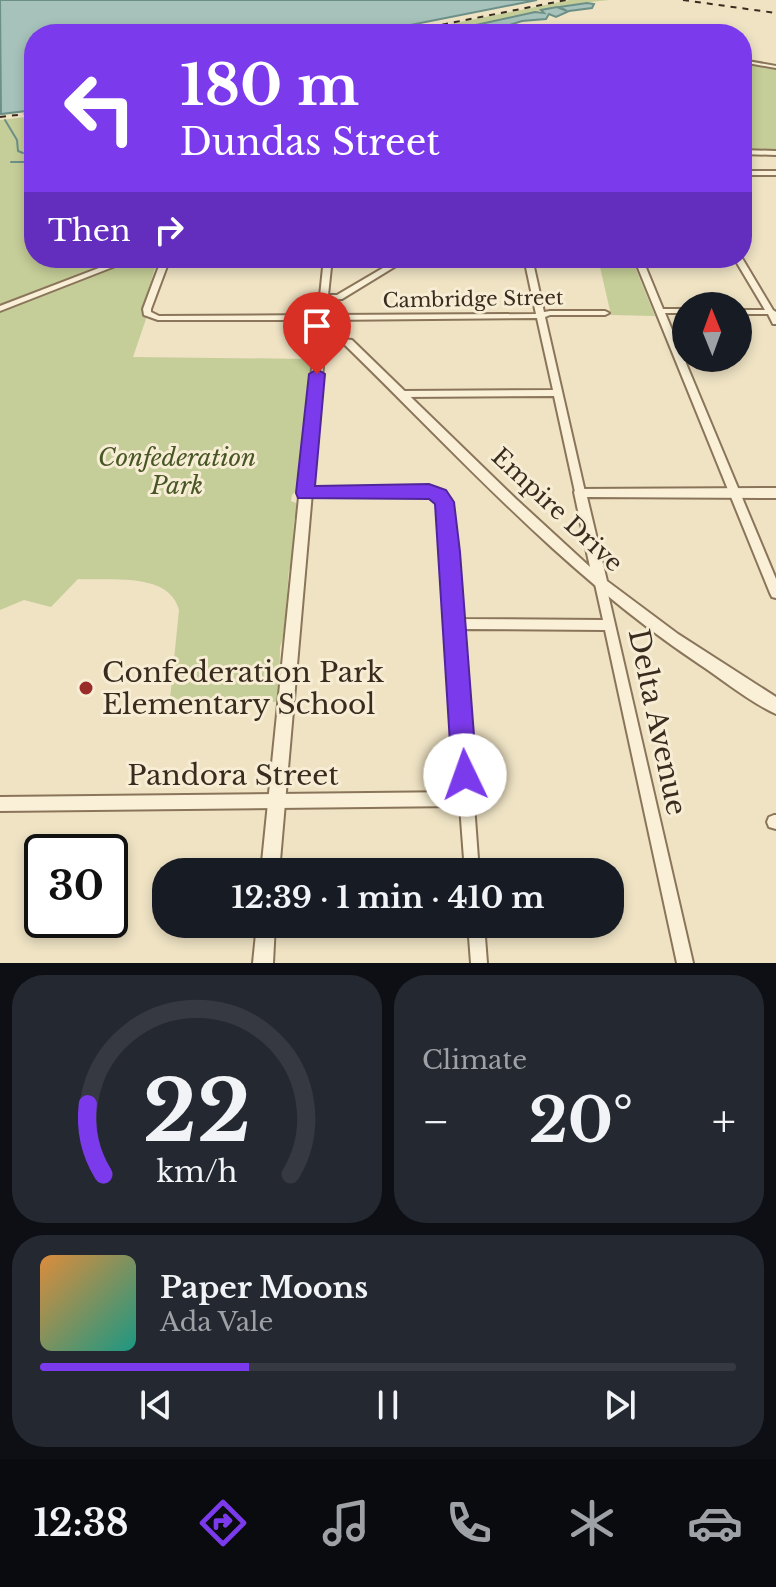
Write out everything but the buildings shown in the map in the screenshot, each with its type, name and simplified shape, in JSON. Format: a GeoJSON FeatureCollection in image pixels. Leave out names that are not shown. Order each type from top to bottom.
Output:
{"type":"FeatureCollection","features":[{"type":"Feature","properties":{"kind":"street"},"geometry":{"type":"LineString","coordinates":[[752,63],[776,67]]}},
{"type":"Feature","properties":{"kind":"street"},"geometry":{"type":"LineString","coordinates":[[752,152],[776,153]]}},
{"type":"Feature","properties":{"kind":"street"},"geometry":{"type":"LineString","coordinates":[[752,173],[776,173]]}},
{"type":"Feature","properties":{"kind":"street"},"geometry":{"type":"LineString","coordinates":[[0,309],[106,268]]}},
{"type":"Feature","properties":{"kind":"street","name":"Cambridge Street"},"geometry":{"type":"LineString","coordinates":[[162,268],[147,309],[151,316],[323,318],[605,313]]}},
{"type":"Feature","properties":{"kind":"street"},"geometry":{"type":"LineString","coordinates":[[271,858],[327,268]]}},
{"type":"Feature","properties":{"kind":"street"},"geometry":{"type":"LineString","coordinates":[[325,298],[339,297],[388,268]]}},
{"type":"Feature","properties":{"kind":"street"},"geometry":{"type":"LineString","coordinates":[[530,268],[580,492],[776,493]]}},
{"type":"Feature","properties":{"kind":"street"},"geometry":{"type":"LineString","coordinates":[[642,268],[776,593]]}},
{"type":"Feature","properties":{"kind":"street"},"geometry":{"type":"LineString","coordinates":[[744,268],[773,312],[776,322]]}},
{"type":"Feature","properties":{"kind":"street"},"geometry":{"type":"LineString","coordinates":[[660,311],[672,311]]}},
{"type":"Feature","properties":{"kind":"street"},"geometry":{"type":"LineString","coordinates":[[752,312],[773,312]]}},
{"type":"Feature","properties":{"kind":"street","name":"Empire Drive"},"geometry":{"type":"LineString","coordinates":[[320,339],[348,342],[509,502],[601,584],[657,628],[776,706]]}},
{"type":"Feature","properties":{"kind":"street"},"geometry":{"type":"LineString","coordinates":[[403,394],[557,393]]}},
{"type":"Feature","properties":{"kind":"street"},"geometry":{"type":"LineString","coordinates":[[305,493],[429,492],[439,495],[444,502],[456,624],[471,858]]}},
{"type":"Feature","properties":{"kind":"street","name":"Delta Avenue"},"geometry":{"type":"LineString","coordinates":[[580,492],[685,963]]}},
{"type":"Feature","properties":{"kind":"street"},"geometry":{"type":"LineString","coordinates":[[456,624],[610,625]]}},
{"type":"Feature","properties":{"kind":"street","name":"Pandora Street"},"geometry":{"type":"LineString","coordinates":[[0,804],[466,799]]}},
{"type":"Feature","properties":{"kind":"street"},"geometry":{"type":"LineString","coordinates":[[263,963],[265,938]]}},
{"type":"Feature","properties":{"kind":"street"},"geometry":{"type":"LineString","coordinates":[[477,938],[479,963]]}},
{"type":"Feature","properties":{"kind":"green space"},"geometry":{"type":"Polygon","coordinates":[[[570,0],[610,0],[558,7],[483,24],[451,24],[570,0]]]}},
{"type":"Feature","properties":{"kind":"green space"},"geometry":{"type":"Polygon","coordinates":[[[752,65],[776,69],[776,152],[752,151],[752,65]]]}},
{"type":"Feature","properties":{"kind":"green space","name":"Confederation Park"},"geometry":{"type":"Polygon","coordinates":[[[24,117],[24,268],[155,268],[143,308],[146,319],[133,357],[311,359],[299,469],[300,487],[292,495],[291,501],[296,503],[298,509],[294,520],[292,565],[280,647],[279,702],[170,699],[179,610],[173,598],[151,584],[121,579],[78,579],[51,607],[24,600],[0,610],[0,120],[24,117]]]}},
{"type":"Feature","properties":{"kind":"green space"},"geometry":{"type":"Polygon","coordinates":[[[600,268],[635,268],[655,316],[611,315],[600,268]]]}},
{"type":"Feature","properties":{"kind":"water"},"geometry":{"type":"Polygon","coordinates":[[[0,0],[537,0],[416,24],[24,24],[24,111],[1,114],[0,0]]]}},
{"type":"Feature","properties":{"kind":"water"},"geometry":{"type":"Polygon","coordinates":[[[594,4],[592,8],[569,11],[556,17],[549,14],[546,19],[513,24],[480,24],[535,12],[544,13],[541,10],[557,7],[567,11],[559,7],[594,4]]]}},
{"type":"Feature","properties":{"kind":"waterway"},"geometry":{"type":"LineString","coordinates":[[5,120],[17,140],[18,151],[23,153]]}},
{"type":"Feature","properties":{"kind":"waterway"},"geometry":{"type":"LineString","coordinates":[[11,162],[24,162]]}},
{"type":"Feature","properties":{"kind":"railway"},"geometry":{"type":"LineString","coordinates":[[445,24],[566,0]]}},
{"type":"Feature","properties":{"kind":"railway"},"geometry":{"type":"LineString","coordinates":[[683,0],[776,13]]}},
{"type":"Feature","properties":{"kind":"railway"},"geometry":{"type":"LineString","coordinates":[[0,117],[24,114]]}},
{"type":"Feature","properties":{"kind":"place","name":"Confederation Park Elementary School"},"geometry":{"type":"Point","coordinates":[86,688]}},
{"type":"Feature","properties":{"kind":"route"},"geometry":{"type":"LineString","coordinates":[[317,374],[305,493],[429,492],[439,495],[444,502],[465,775]]}}]}
